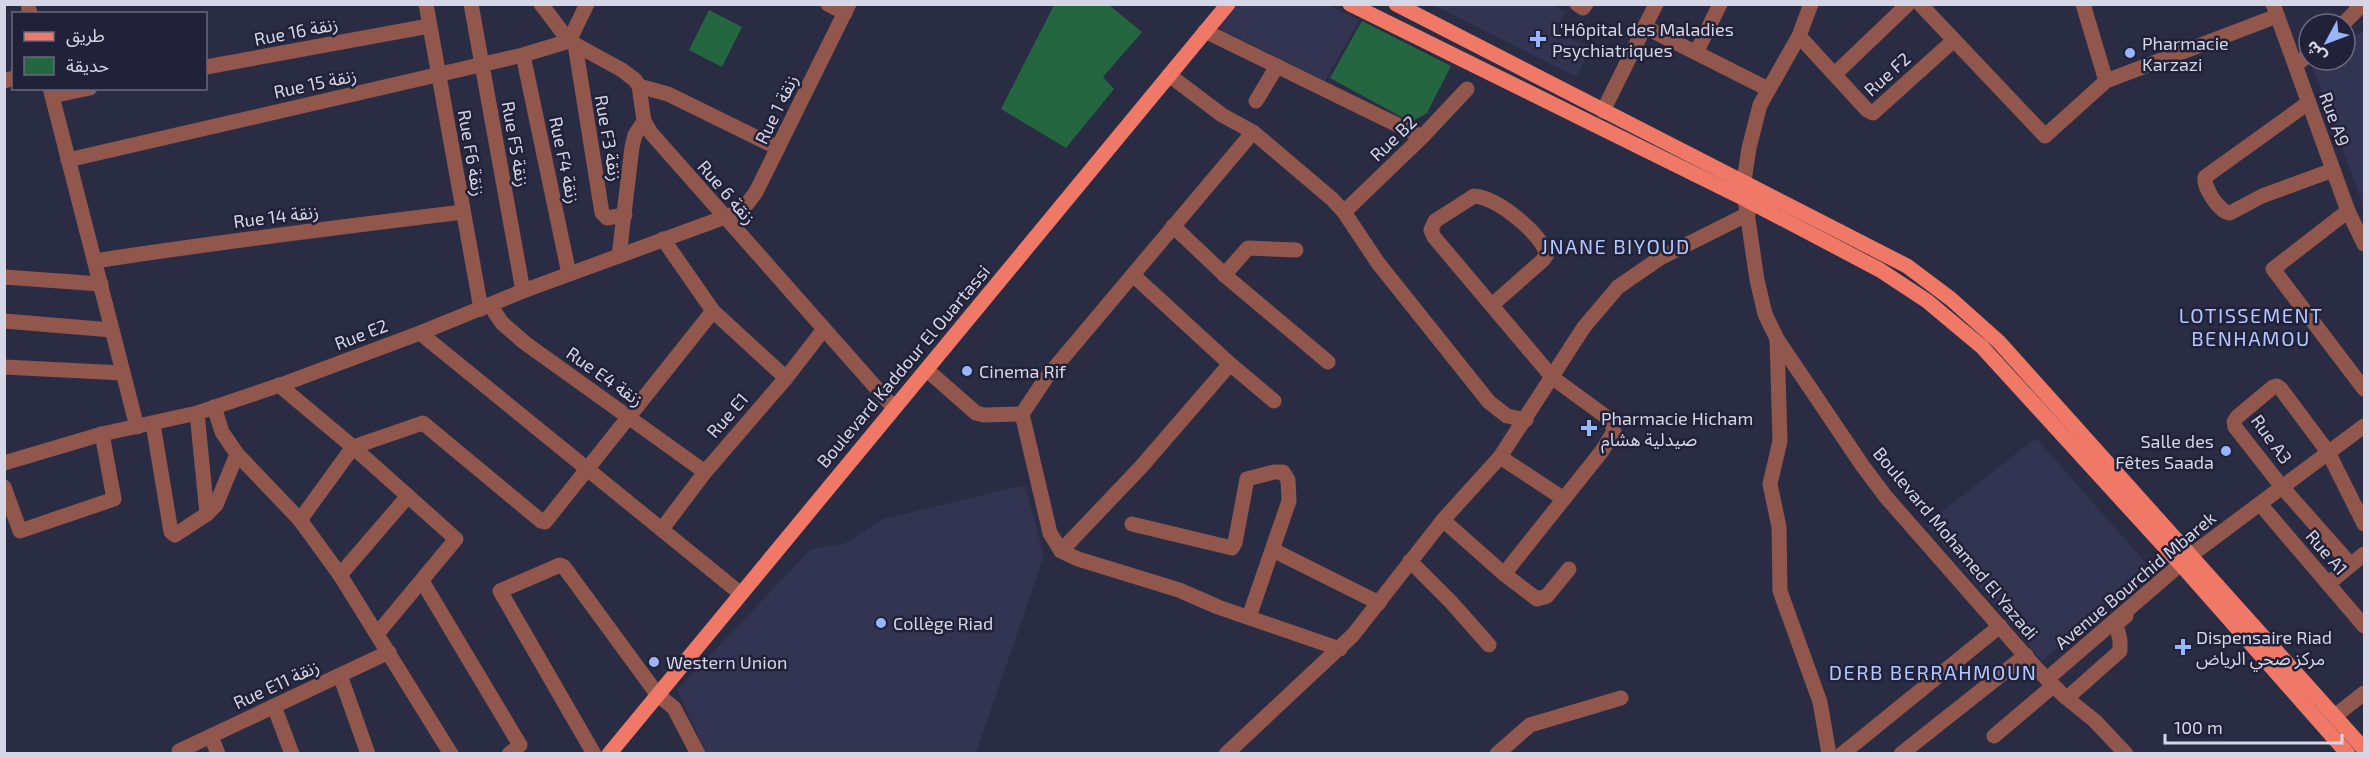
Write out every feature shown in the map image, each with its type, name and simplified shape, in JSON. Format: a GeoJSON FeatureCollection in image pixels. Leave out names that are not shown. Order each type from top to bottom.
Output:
{"type":"FeatureCollection","features":[{"type":"Feature","properties":{"kind":"main road","name":"Boulevard Kaddour El Ouartassi"},"geometry":{"type":"LineString","coordinates":[[609,753],[1228,4]]}},
{"type":"Feature","properties":{"kind":"main road"},"geometry":{"type":"LineString","coordinates":[[1350,4],[1746,207],[1901,283],[1965,332],[1988,354],[2364,749]]}},
{"type":"Feature","properties":{"kind":"main road"},"geometry":{"type":"LineString","coordinates":[[1396,4],[1906,266],[1951,299],[1999,342],[2348,753]]}},
{"type":"Feature","properties":{"kind":"street","name":"Rue F6 زنقة"},"geometry":{"type":"LineString","coordinates":[[426,4],[463,212],[486,307]]}},
{"type":"Feature","properties":{"kind":"street","name":"Rue F5 زنقة"},"geometry":{"type":"LineString","coordinates":[[471,4],[523,291]]}},
{"type":"Feature","properties":{"kind":"street"},"geometry":{"type":"LineString","coordinates":[[542,4],[572,43],[622,70],[639,86],[668,94],[778,148]]}},
{"type":"Feature","properties":{"kind":"street"},"geometry":{"type":"LineString","coordinates":[[572,43],[587,4]]}},
{"type":"Feature","properties":{"kind":"street"},"geometry":{"type":"LineString","coordinates":[[828,4],[847,9]]}},
{"type":"Feature","properties":{"kind":"street"},"geometry":{"type":"LineString","coordinates":[[1577,4],[1583,8],[1586,4]]}},
{"type":"Feature","properties":{"kind":"street"},"geometry":{"type":"LineString","coordinates":[[1604,111],[1656,4]]}},
{"type":"Feature","properties":{"kind":"street"},"geometry":{"type":"LineString","coordinates":[[1697,51],[1720,4]]}},
{"type":"Feature","properties":{"kind":"street","name":"Boulevard Mohamed El Yazadi"},"geometry":{"type":"LineString","coordinates":[[1811,4],[1799,36],[1768,89],[1753,127],[1744,182],[1762,303],[1778,339],[1873,480],[2050,682],[2095,721],[2127,753]]}},
{"type":"Feature","properties":{"kind":"street"},"geometry":{"type":"LineString","coordinates":[[1835,74],[1908,4]]}},
{"type":"Feature","properties":{"kind":"street"},"geometry":{"type":"LineString","coordinates":[[1920,4],[2045,136],[2106,81],[2275,10]]}},
{"type":"Feature","properties":{"kind":"street"},"geometry":{"type":"LineString","coordinates":[[2083,4],[2106,81]]}},
{"type":"Feature","properties":{"kind":"street","name":"Rue 1 زنقة"},"geometry":{"type":"LineString","coordinates":[[723,217],[739,212],[747,204],[778,148],[847,9]]}},
{"type":"Feature","properties":{"kind":"street","name":"Rue A9"},"geometry":{"type":"LineString","coordinates":[[2275,10],[2348,211],[2364,244]]}},
{"type":"Feature","properties":{"kind":"street","name":"Rue 16 زنقة"},"geometry":{"type":"LineString","coordinates":[[207,67],[429,26]]}},
{"type":"Feature","properties":{"kind":"street"},"geometry":{"type":"LineString","coordinates":[[1645,27],[1697,51],[1768,89]]}},
{"type":"Feature","properties":{"kind":"street"},"geometry":{"type":"LineString","coordinates":[[1205,31],[1422,137]]}},
{"type":"Feature","properties":{"kind":"street","name":"Rue F2"},"geometry":{"type":"LineString","coordinates":[[1799,36],[1867,110],[1873,113],[1953,41]]}},
{"type":"Feature","properties":{"kind":"street","name":"Rue 15 زنقة"},"geometry":{"type":"LineString","coordinates":[[68,160],[290,107],[438,76],[572,43]]}},
{"type":"Feature","properties":{"kind":"street","name":"Rue F3 زنقة"},"geometry":{"type":"LineString","coordinates":[[572,43],[602,213],[607,218],[625,215]]}},
{"type":"Feature","properties":{"kind":"street","name":"Rue F4 زنقة"},"geometry":{"type":"LineString","coordinates":[[523,55],[569,274]]}},
{"type":"Feature","properties":{"kind":"street"},"geometry":{"type":"LineString","coordinates":[[1256,100],[1276,66]]}},
{"type":"Feature","properties":{"kind":"street"},"geometry":{"type":"LineString","coordinates":[[1169,75],[1222,115],[1252,132],[1321,189],[1344,212],[1378,263],[1489,402],[1507,416],[1526,420]]}},
{"type":"Feature","properties":{"kind":"street","name":"Rue 6 زنقة"},"geometry":{"type":"LineString","coordinates":[[639,86],[644,121],[651,133],[894,408]]}},
{"type":"Feature","properties":{"kind":"street","name":"Rue B2"},"geometry":{"type":"LineString","coordinates":[[1344,212],[1422,137],[1467,89]]}},
{"type":"Feature","properties":{"kind":"street"},"geometry":{"type":"LineString","coordinates":[[70,90],[51,92],[137,427]]}},
{"type":"Feature","properties":{"kind":"street"},"geometry":{"type":"LineString","coordinates":[[2308,103],[2205,177],[2204,183],[2222,211],[2230,213],[2262,196],[2333,170]]}},
{"type":"Feature","properties":{"kind":"street"},"geometry":{"type":"LineString","coordinates":[[619,256],[632,147],[635,135],[644,121]]}},
{"type":"Feature","properties":{"kind":"street"},"geometry":{"type":"LineString","coordinates":[[1252,132],[1046,378],[1022,414],[1050,533],[1061,550],[1078,559],[1179,590],[1218,607],[1340,649]]}},
{"type":"Feature","properties":{"kind":"street"},"geometry":{"type":"LineString","coordinates":[[1492,305],[1547,254],[1517,218],[1493,203],[1474,196],[1439,218],[1431,226],[1431,230],[1492,305],[1552,378],[1605,416],[1611,422],[1614,431],[1602,452],[1504,574]]}},
{"type":"Feature","properties":{"kind":"street"},"geometry":{"type":"LineString","coordinates":[[1230,752],[1340,649],[1379,603],[1443,520],[1500,457],[1584,327],[1607,299],[1626,280],[1746,207]]}},
{"type":"Feature","properties":{"kind":"street"},"geometry":{"type":"LineString","coordinates":[[2348,211],[2273,269],[2364,389]]}},
{"type":"Feature","properties":{"kind":"street","name":"Rue 14 زنقة"},"geometry":{"type":"LineString","coordinates":[[94,261],[222,242],[463,212]]}},
{"type":"Feature","properties":{"kind":"street","name":"Rue E2"},"geometry":{"type":"LineString","coordinates":[[4,463],[102,434],[197,413],[279,385],[723,217]]}},
{"type":"Feature","properties":{"kind":"street"},"geometry":{"type":"LineString","coordinates":[[1173,226],[1224,275],[1328,362]]}},
{"type":"Feature","properties":{"kind":"street"},"geometry":{"type":"LineString","coordinates":[[663,239],[713,311],[786,378]]}},
{"type":"Feature","properties":{"kind":"street"},"geometry":{"type":"LineString","coordinates":[[1224,275],[1248,248],[1296,250]]}},
{"type":"Feature","properties":{"kind":"street"},"geometry":{"type":"LineString","coordinates":[[1133,275],[1274,401]]}},
{"type":"Feature","properties":{"kind":"street"},"geometry":{"type":"LineString","coordinates":[[4,277],[101,284]]}},
{"type":"Feature","properties":{"kind":"street","name":"Rue E4 زنقة"},"geometry":{"type":"LineString","coordinates":[[486,307],[512,332],[705,472]]}},
{"type":"Feature","properties":{"kind":"street"},"geometry":{"type":"LineString","coordinates":[[300,520],[353,447],[424,423],[543,522],[713,311]]}},
{"type":"Feature","properties":{"kind":"street"},"geometry":{"type":"LineString","coordinates":[[4,321],[112,330]]}},
{"type":"Feature","properties":{"kind":"street","name":"Rue E1"},"geometry":{"type":"LineString","coordinates":[[662,529],[705,472],[824,330]]}},
{"type":"Feature","properties":{"kind":"street"},"geometry":{"type":"LineString","coordinates":[[420,333],[741,594]]}},
{"type":"Feature","properties":{"kind":"street"},"geometry":{"type":"LineString","coordinates":[[1778,339],[1780,441],[1770,484],[1779,527],[1780,591],[1820,702],[1829,753]]}},
{"type":"Feature","properties":{"kind":"street"},"geometry":{"type":"LineString","coordinates":[[1061,550],[1141,467],[1230,364]]}},
{"type":"Feature","properties":{"kind":"street"},"geometry":{"type":"LineString","coordinates":[[4,367],[123,373]]}},
{"type":"Feature","properties":{"kind":"street"},"geometry":{"type":"LineString","coordinates":[[927,370],[976,413],[984,415],[1022,414]]}},
{"type":"Feature","properties":{"kind":"street"},"geometry":{"type":"LineString","coordinates":[[279,385],[353,447],[457,540],[378,634]]}},
{"type":"Feature","properties":{"kind":"street","name":"Rue A3"},"geometry":{"type":"LineString","coordinates":[[2351,565],[2282,487],[2235,427],[2234,422],[2273,387],[2277,386],[2281,389],[2328,452],[2364,524]]}},
{"type":"Feature","properties":{"kind":"street"},"geometry":{"type":"LineString","coordinates":[[214,407],[222,432],[237,454],[300,520],[340,575],[451,753]]}},
{"type":"Feature","properties":{"kind":"street"},"geometry":{"type":"LineString","coordinates":[[197,413],[207,514]]}},
{"type":"Feature","properties":{"kind":"street"},"geometry":{"type":"LineString","coordinates":[[153,424],[171,532],[175,535],[207,514],[218,502],[237,454]]}},
{"type":"Feature","properties":{"kind":"street","name":"Avenue Bourchid Mbarek"},"geometry":{"type":"LineString","coordinates":[[1994,736],[2050,682],[2185,562],[2364,426]]}},
{"type":"Feature","properties":{"kind":"street"},"geometry":{"type":"LineString","coordinates":[[4,487],[11,525],[21,531],[114,499],[102,434]]}},
{"type":"Feature","properties":{"kind":"street"},"geometry":{"type":"LineString","coordinates":[[1500,457],[1564,499]]}},
{"type":"Feature","properties":{"kind":"street"},"geometry":{"type":"LineString","coordinates":[[1132,524],[1232,548],[1235,543],[1247,479],[1280,471],[1286,475],[1289,501],[1249,618]]}},
{"type":"Feature","properties":{"kind":"street"},"geometry":{"type":"LineString","coordinates":[[340,575],[408,496]]}},
{"type":"Feature","properties":{"kind":"street","name":"Rue A1"},"geometry":{"type":"LineString","coordinates":[[2260,504],[2364,626]]}},
{"type":"Feature","properties":{"kind":"street"},"geometry":{"type":"LineString","coordinates":[[1443,520],[1530,596],[1542,599],[1547,596],[1569,569]]}},
{"type":"Feature","properties":{"kind":"street"},"geometry":{"type":"LineString","coordinates":[[1273,550],[1379,603]]}},
{"type":"Feature","properties":{"kind":"street"},"geometry":{"type":"LineString","coordinates":[[2328,584],[2364,554]]}},
{"type":"Feature","properties":{"kind":"street"},"geometry":{"type":"LineString","coordinates":[[1410,561],[1489,645]]}},
{"type":"Feature","properties":{"kind":"street"},"geometry":{"type":"LineString","coordinates":[[2067,698],[2120,651],[2118,623],[2185,562]]}},
{"type":"Feature","properties":{"kind":"street"},"geometry":{"type":"LineString","coordinates":[[594,753],[500,589],[562,565],[657,694],[674,708],[698,753]]}},
{"type":"Feature","properties":{"kind":"street"},"geometry":{"type":"LineString","coordinates":[[422,581],[520,745],[509,753]]}},
{"type":"Feature","properties":{"kind":"street"},"geometry":{"type":"LineString","coordinates":[[1842,753],[2000,626]]}},
{"type":"Feature","properties":{"kind":"street","name":"Rue E11 زنقة"},"geometry":{"type":"LineString","coordinates":[[179,751],[389,652]]}},
{"type":"Feature","properties":{"kind":"street"},"geometry":{"type":"LineString","coordinates":[[1901,753],[2026,656]]}},
{"type":"Feature","properties":{"kind":"street"},"geometry":{"type":"LineString","coordinates":[[340,675],[368,753]]}},
{"type":"Feature","properties":{"kind":"street"},"geometry":{"type":"LineString","coordinates":[[2335,716],[2364,693]]}},
{"type":"Feature","properties":{"kind":"street"},"geometry":{"type":"LineString","coordinates":[[1497,753],[1530,725],[1621,698]]}},
{"type":"Feature","properties":{"kind":"street"},"geometry":{"type":"LineString","coordinates":[[274,706],[292,753]]}},
{"type":"Feature","properties":{"kind":"street"},"geometry":{"type":"LineString","coordinates":[[211,736],[218,753]]}},
{"type":"Feature","properties":{"kind":"shaded area"},"geometry":{"type":"Polygon","coordinates":[[[1236,5],[1328,5],[1359,20],[1325,81],[1219,28],[1236,5]]]}},
{"type":"Feature","properties":{"kind":"shaded area","name":"L'Hôpital des Maladies Psychiatriques"},"geometry":{"type":"Polygon","coordinates":[[[1433,5],[1552,5],[1565,11],[1555,32],[1590,47],[1577,77],[1433,5]]]}},
{"type":"Feature","properties":{"kind":"shaded area"},"geometry":{"type":"Polygon","coordinates":[[[2364,31],[2364,208],[2314,72],[2357,72],[2357,34],[2364,31]]]}},
{"type":"Feature","properties":{"kind":"shaded area"},"geometry":{"type":"Polygon","coordinates":[[[2036,438],[2151,569],[2042,661],[1926,524],[2036,438]]]}},
{"type":"Feature","properties":{"kind":"shaded area","name":"Collège Riad"},"geometry":{"type":"Polygon","coordinates":[[[1025,485],[1044,556],[976,753],[708,754],[677,690],[811,549],[846,543],[883,519],[1025,485]]]}},
{"type":"Feature","properties":{"kind":"green space"},"geometry":{"type":"Polygon","coordinates":[[[1054,5],[1109,5],[1142,32],[1103,77],[1114,89],[1066,148],[1001,109],[1054,5]]]}},
{"type":"Feature","properties":{"kind":"green space"},"geometry":{"type":"Polygon","coordinates":[[[709,10],[742,27],[722,67],[689,50],[709,10]]]}},
{"type":"Feature","properties":{"kind":"green space"},"geometry":{"type":"Polygon","coordinates":[[[1362,21],[1451,66],[1427,113],[1411,122],[1330,78],[1362,21]]]}},
{"type":"Feature","properties":{"kind":"place","name":"L'Hôpital des Maladies Psychiatriques"},"geometry":{"type":"Point","coordinates":[1538,39]}},
{"type":"Feature","properties":{"kind":"place","name":"Pharmacie Karzazi"},"geometry":{"type":"Point","coordinates":[2130,53]}},
{"type":"Feature","properties":{"kind":"place","name":"Cinema Rif"},"geometry":{"type":"Point","coordinates":[967,371]}},
{"type":"Feature","properties":{"kind":"place","name":"Pharmacie Hicham صيدلية هشام"},"geometry":{"type":"Point","coordinates":[1589,428]}},
{"type":"Feature","properties":{"kind":"place","name":"Salle des Fêtes Saada"},"geometry":{"type":"Point","coordinates":[2226,451]}},
{"type":"Feature","properties":{"kind":"place","name":"Collège Riad"},"geometry":{"type":"Point","coordinates":[881,623]}},
{"type":"Feature","properties":{"kind":"place","name":"Dispensaire Riad مركز صحي الرياض"},"geometry":{"type":"Point","coordinates":[2183,647]}},
{"type":"Feature","properties":{"kind":"place","name":"Western Union"},"geometry":{"type":"Point","coordinates":[654,662]}},
{"type":"Feature","properties":{"kind":"district","name":"JNANE BIYOUD"},"geometry":{"type":"Point","coordinates":[1616,246]}},
{"type":"Feature","properties":{"kind":"district","name":"LOTISSEMENT BENHAMOU"},"geometry":{"type":"Point","coordinates":[2251,326]}},
{"type":"Feature","properties":{"kind":"district","name":"DERB BERRAHMOUN"},"geometry":{"type":"Point","coordinates":[1933,672]}}]}
